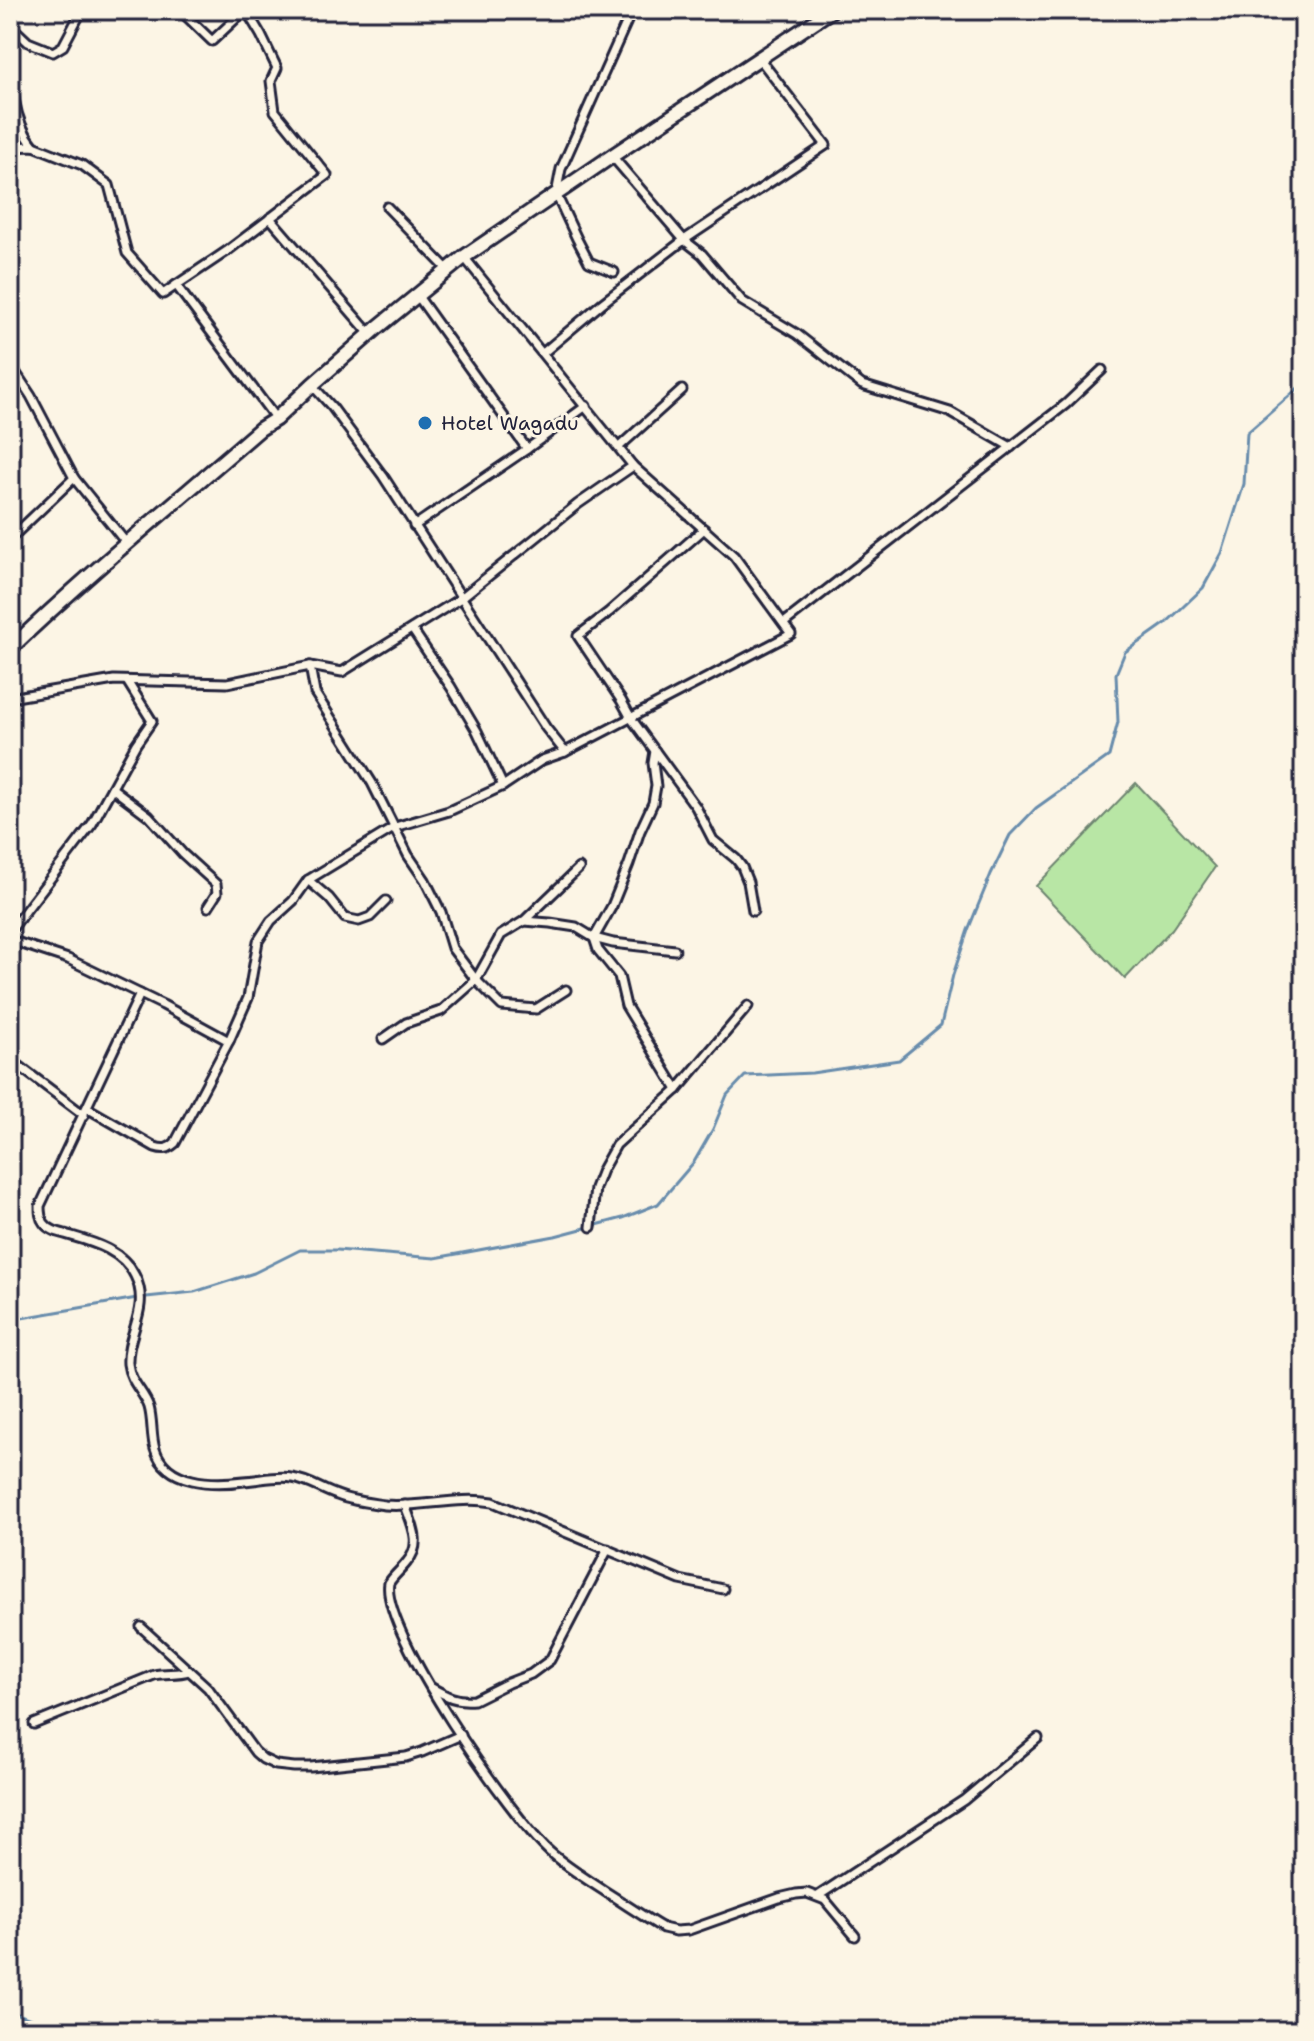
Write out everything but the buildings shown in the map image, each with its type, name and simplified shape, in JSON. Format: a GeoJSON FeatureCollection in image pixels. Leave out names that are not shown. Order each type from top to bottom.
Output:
{"type":"FeatureCollection","features":[{"type":"Feature","properties":{"kind":"main road"},"geometry":{"type":"LineString","coordinates":[[10,649],[370,334],[464,257],[832,10]]}},
{"type":"Feature","properties":{"kind":"street"},"geometry":{"type":"LineString","coordinates":[[10,26],[28,42],[53,52],[63,46],[82,10]]}},
{"type":"Feature","properties":{"kind":"street"},"geometry":{"type":"LineString","coordinates":[[10,147],[34,146],[82,165],[109,185],[127,253],[163,294],[227,251],[327,175],[275,111],[271,81],[277,68],[245,10],[212,41],[180,10]]}},
{"type":"Feature","properties":{"kind":"street"},"geometry":{"type":"LineString","coordinates":[[614,272],[589,262],[556,194],[561,169],[632,10]]}},
{"type":"Feature","properties":{"kind":"street"},"geometry":{"type":"LineString","coordinates":[[10,26],[12,86],[21,124],[34,146]]}},
{"type":"Feature","properties":{"kind":"street"},"geometry":{"type":"LineString","coordinates":[[543,353],[684,240],[826,145],[759,58]]}},
{"type":"Feature","properties":{"kind":"street"},"geometry":{"type":"LineString","coordinates":[[612,156],[684,240],[702,254],[742,301],[797,334],[862,385],[950,412],[1011,447]]}},
{"type":"Feature","properties":{"kind":"street"},"geometry":{"type":"LineString","coordinates":[[387,207],[448,270]]}},
{"type":"Feature","properties":{"kind":"street"},"geometry":{"type":"LineString","coordinates":[[270,218],[370,334]]}},
{"type":"Feature","properties":{"kind":"street"},"geometry":{"type":"LineString","coordinates":[[10,1059],[85,1112],[162,1150],[169,1148],[175,1143],[229,1041],[248,998],[258,941],[271,921],[293,901],[308,880],[395,827],[449,811],[503,786],[542,760],[565,752],[791,634],[734,556],[633,466],[464,257]]}},
{"type":"Feature","properties":{"kind":"street"},"geometry":{"type":"LineString","coordinates":[[176,285],[276,419]]}},
{"type":"Feature","properties":{"kind":"street"},"geometry":{"type":"LineString","coordinates":[[417,295],[527,449]]}},
{"type":"Feature","properties":{"kind":"street"},"geometry":{"type":"LineString","coordinates":[[10,364],[14,376],[31,396],[74,478],[127,544]]}},
{"type":"Feature","properties":{"kind":"street"},"geometry":{"type":"LineString","coordinates":[[784,623],[1066,404],[1102,370]]}},
{"type":"Feature","properties":{"kind":"street"},"geometry":{"type":"LineString","coordinates":[[312,385],[383,476],[546,728],[565,752]]}},
{"type":"Feature","properties":{"kind":"street"},"geometry":{"type":"LineString","coordinates":[[619,447],[682,390]]}},
{"type":"Feature","properties":{"kind":"street"},"geometry":{"type":"LineString","coordinates":[[414,526],[586,406]]}},
{"type":"Feature","properties":{"kind":"street"},"geometry":{"type":"LineString","coordinates":[[10,698],[114,680],[227,683],[310,666],[342,672],[461,598],[578,504],[633,466]]}},
{"type":"Feature","properties":{"kind":"street"},"geometry":{"type":"LineString","coordinates":[[10,539],[74,478]]}},
{"type":"Feature","properties":{"kind":"street"},"geometry":{"type":"LineString","coordinates":[[704,529],[578,636],[631,718],[696,807],[713,840],[742,867],[753,911]]}},
{"type":"Feature","properties":{"kind":"street"},"geometry":{"type":"LineString","coordinates":[[412,629],[477,731],[503,786]]}},
{"type":"Feature","properties":{"kind":"street"},"geometry":{"type":"LineString","coordinates":[[310,666],[315,693],[372,783],[441,912],[452,948],[476,980],[502,1006],[536,1009],[566,990]]}},
{"type":"Feature","properties":{"kind":"street"},"geometry":{"type":"LineString","coordinates":[[10,931],[92,824],[152,721],[127,681]]}},
{"type":"Feature","properties":{"kind":"street"},"geometry":{"type":"LineString","coordinates":[[655,751],[653,803],[612,906],[594,938],[598,950],[619,976],[626,1006],[677,1090]]}},
{"type":"Feature","properties":{"kind":"street"},"geometry":{"type":"LineString","coordinates":[[112,788],[142,810],[216,884],[217,893],[208,907]]}},
{"type":"Feature","properties":{"kind":"street"},"geometry":{"type":"LineString","coordinates":[[383,1039],[406,1023],[441,1011],[476,980],[501,935],[524,921],[579,868]]}},
{"type":"Feature","properties":{"kind":"street"},"geometry":{"type":"LineString","coordinates":[[308,880],[329,898],[345,918],[359,921],[370,917],[386,901]]}},
{"type":"Feature","properties":{"kind":"street"},"geometry":{"type":"LineString","coordinates":[[524,921],[576,927],[594,938],[613,943],[675,950]]}},
{"type":"Feature","properties":{"kind":"street"},"geometry":{"type":"LineString","coordinates":[[10,940],[68,959],[229,1041]]}},
{"type":"Feature","properties":{"kind":"street"},"geometry":{"type":"LineString","coordinates":[[140,994],[40,1206],[40,1215],[51,1230],[112,1250],[135,1275],[140,1291],[140,1310],[128,1356],[129,1370],[147,1402],[154,1445],[164,1465],[173,1473],[201,1481],[239,1482],[291,1477],[339,1496],[369,1503],[405,1505],[465,1499],[493,1502],[680,1580],[723,1589]]}},
{"type":"Feature","properties":{"kind":"street"},"geometry":{"type":"LineString","coordinates":[[591,1227],[595,1188],[616,1145],[677,1090],[748,1006]]}},
{"type":"Feature","properties":{"kind":"street"},"geometry":{"type":"LineString","coordinates":[[405,1505],[416,1544],[414,1553],[393,1577],[388,1591],[405,1640],[429,1687],[461,1735],[530,1832],[551,1853],[587,1880],[663,1928],[689,1930],[807,1893],[831,1905],[855,1936]]}},
{"type":"Feature","properties":{"kind":"street"},"geometry":{"type":"LineString","coordinates":[[429,1687],[452,1699],[474,1700],[542,1668],[557,1650],[608,1549]]}},
{"type":"Feature","properties":{"kind":"street"},"geometry":{"type":"LineString","coordinates":[[141,1627],[217,1700],[255,1752],[276,1765],[302,1767],[390,1760],[422,1752],[461,1735]]}},
{"type":"Feature","properties":{"kind":"street"},"geometry":{"type":"LineString","coordinates":[[34,1724],[154,1675],[189,1671]]}},
{"type":"Feature","properties":{"kind":"street"},"geometry":{"type":"LineString","coordinates":[[818,1896],[964,1800],[1038,1738]]}},
{"type":"Feature","properties":{"kind":"green space"},"geometry":{"type":"Polygon","coordinates":[[[1136,783],[1215,867],[1172,929],[1125,979],[1036,886],[1136,783]]]}},
{"type":"Feature","properties":{"kind":"waterway"},"geometry":{"type":"LineString","coordinates":[[10,1320],[137,1298],[194,1292],[254,1273],[300,1250],[435,1258],[555,1236],[623,1218],[658,1204],[694,1162],[713,1129],[727,1095],[745,1076],[812,1073],[899,1060],[941,1025],[968,930],[1010,835],[1036,808],[1109,756],[1118,722],[1116,674],[1125,652],[1166,623],[1203,588],[1222,553],[1244,484],[1247,433],[1304,383]]}},
{"type":"Feature","properties":{"kind":"waterway"},"geometry":{"type":"LineString","coordinates":[[10,2011],[52,2031]]}},
{"type":"Feature","properties":{"kind":"place","name":"Hotel Wagadu"},"geometry":{"type":"Point","coordinates":[425,423]}}]}
